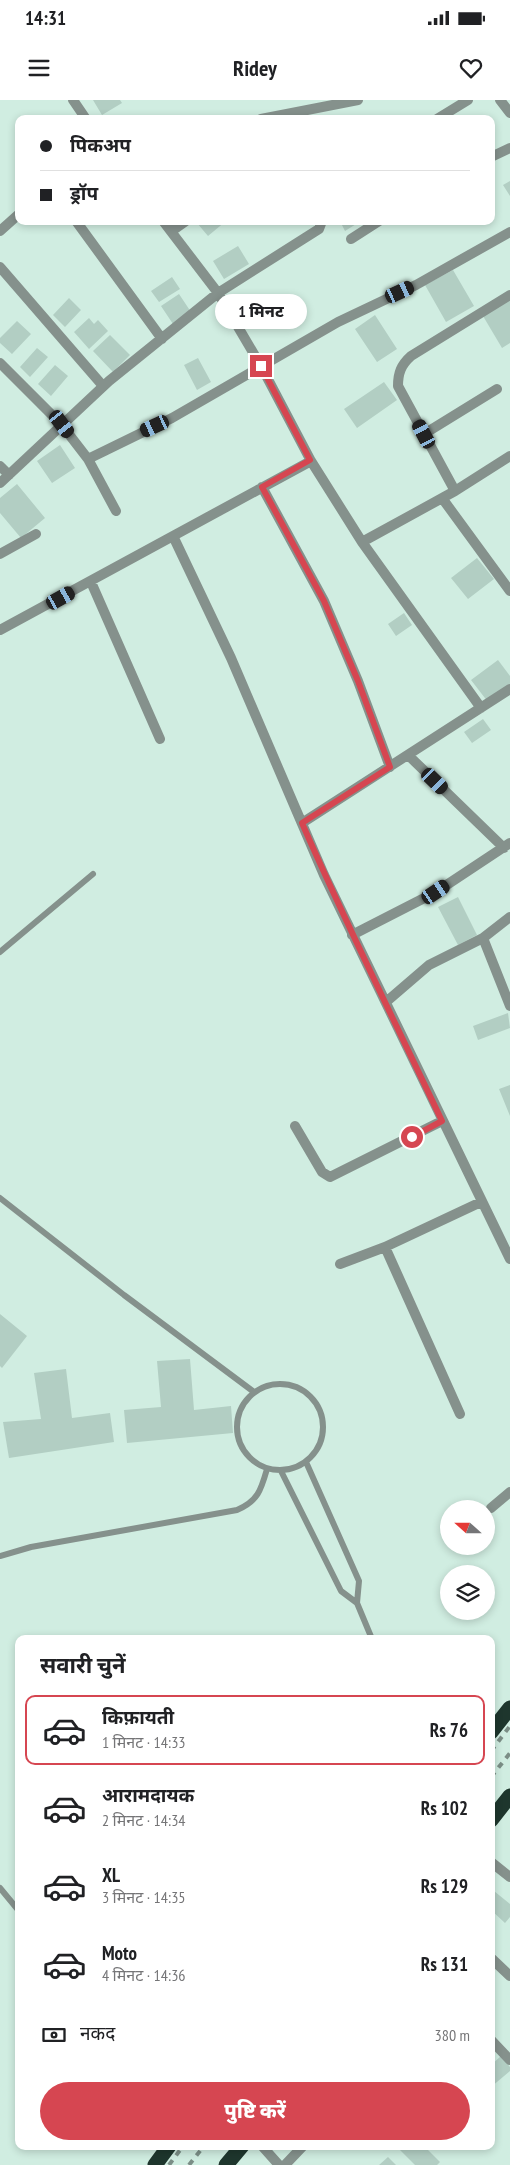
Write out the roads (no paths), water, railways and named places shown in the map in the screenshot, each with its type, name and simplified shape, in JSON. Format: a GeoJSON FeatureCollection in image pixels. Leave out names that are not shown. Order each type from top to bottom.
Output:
{"type":"FeatureCollection","features":[{"type":"Feature","properties":{"kind":"highway"},"geometry":{"type":"LineString","coordinates":[[495,1727],[510,1708]]}},
{"type":"Feature","properties":{"kind":"highway"},"geometry":{"type":"LineString","coordinates":[[495,1815],[510,1796]]}},
{"type":"Feature","properties":{"kind":"highway"},"geometry":{"type":"LineString","coordinates":[[155,2165],[166,2150]]}},
{"type":"Feature","properties":{"kind":"highway"},"geometry":{"type":"LineString","coordinates":[[226,2165],[239,2150]]}},
{"type":"Feature","properties":{"kind":"street"},"geometry":{"type":"LineString","coordinates":[[74,100],[83,115]]}},
{"type":"Feature","properties":{"kind":"street"},"geometry":{"type":"LineString","coordinates":[[281,115],[358,100]]}},
{"type":"Feature","properties":{"kind":"street"},"geometry":{"type":"LineString","coordinates":[[444,115],[468,100]]}},
{"type":"Feature","properties":{"kind":"street"},"geometry":{"type":"LineString","coordinates":[[500,100],[510,113]]}},
{"type":"Feature","properties":{"kind":"street"},"geometry":{"type":"LineString","coordinates":[[495,156],[510,148]]}},
{"type":"Feature","properties":{"kind":"street"},"geometry":{"type":"LineString","coordinates":[[0,231],[15,218]]}},
{"type":"Feature","properties":{"kind":"street"},"geometry":{"type":"LineString","coordinates":[[79,225],[162,339]]}},
{"type":"Feature","properties":{"kind":"street"},"geometry":{"type":"LineString","coordinates":[[167,225],[218,293],[261,366],[310,460],[362,542],[481,708]]}},
{"type":"Feature","properties":{"kind":"street"},"geometry":{"type":"LineString","coordinates":[[172,231],[180,225]]}},
{"type":"Feature","properties":{"kind":"street"},"geometry":{"type":"LineString","coordinates":[[0,482],[103,386],[218,293],[319,229],[320,225]]}},
{"type":"Feature","properties":{"kind":"street"},"geometry":{"type":"LineString","coordinates":[[351,239],[373,225]]}},
{"type":"Feature","properties":{"kind":"street"},"geometry":{"type":"LineString","coordinates":[[88,459],[172,418],[338,322],[416,285],[510,232]]}},
{"type":"Feature","properties":{"kind":"street"},"geometry":{"type":"LineString","coordinates":[[0,267],[103,386]]}},
{"type":"Feature","properties":{"kind":"street"},"geometry":{"type":"LineString","coordinates":[[455,491],[398,386],[398,375],[402,363],[411,356],[510,295]]}},
{"type":"Feature","properties":{"kind":"street"},"geometry":{"type":"LineString","coordinates":[[0,363],[62,424],[88,459],[116,511]]}},
{"type":"Feature","properties":{"kind":"street"},"geometry":{"type":"LineString","coordinates":[[424,434],[497,389]]}},
{"type":"Feature","properties":{"kind":"street"},"geometry":{"type":"LineString","coordinates":[[362,542],[455,491],[510,456]]}},
{"type":"Feature","properties":{"kind":"street"},"geometry":{"type":"LineString","coordinates":[[0,630],[310,460]]}},
{"type":"Feature","properties":{"kind":"street"},"geometry":{"type":"LineString","coordinates":[[0,466],[9,474]]}},
{"type":"Feature","properties":{"kind":"street"},"geometry":{"type":"LineString","coordinates":[[262,487],[324,601],[358,681],[390,767]]}},
{"type":"Feature","properties":{"kind":"street"},"geometry":{"type":"LineString","coordinates":[[442,498],[510,591]]}},
{"type":"Feature","properties":{"kind":"street"},"geometry":{"type":"LineString","coordinates":[[0,554],[36,534]]}},
{"type":"Feature","properties":{"kind":"street"},"geometry":{"type":"LineString","coordinates":[[173,536],[231,658],[352,935],[510,1259]]}},
{"type":"Feature","properties":{"kind":"street"},"geometry":{"type":"LineString","coordinates":[[90,582],[160,739]]}},
{"type":"Feature","properties":{"kind":"street"},"geometry":{"type":"LineString","coordinates":[[302,823],[510,689]]}},
{"type":"Feature","properties":{"kind":"street"},"geometry":{"type":"LineString","coordinates":[[352,935],[436,892],[507,845],[408,755]]}},
{"type":"Feature","properties":{"kind":"street"},"geometry":{"type":"LineString","coordinates":[[386,1002],[429,965],[482,938],[510,917]]}},
{"type":"Feature","properties":{"kind":"street"},"geometry":{"type":"LineString","coordinates":[[482,938],[510,1006]]}},
{"type":"Feature","properties":{"kind":"street"},"geometry":{"type":"LineString","coordinates":[[295,1126],[322,1172],[330,1177],[442,1121]]}},
{"type":"Feature","properties":{"kind":"street"},"geometry":{"type":"LineString","coordinates":[[340,1264],[385,1247],[481,1202]]}},
{"type":"Feature","properties":{"kind":"street"},"geometry":{"type":"LineString","coordinates":[[385,1247],[460,1414]]}},
{"type":"Feature","properties":{"kind":"street"},"geometry":{"type":"LineString","coordinates":[[495,1505],[510,1492]]}},
{"type":"Feature","properties":{"kind":"street"},"geometry":{"type":"LineString","coordinates":[[495,1865],[510,1877]]}},
{"type":"Feature","properties":{"kind":"street"},"geometry":{"type":"LineString","coordinates":[[495,1962],[510,1976]]}},
{"type":"Feature","properties":{"kind":"street"},"geometry":{"type":"LineString","coordinates":[[495,2044],[510,2060]]}},
{"type":"Feature","properties":{"kind":"street"},"geometry":{"type":"LineString","coordinates":[[266,2150],[279,2165]]}},
{"type":"Feature","properties":{"kind":"street"},"geometry":{"type":"LineString","coordinates":[[285,2165],[299,2150]]}},
{"type":"Feature","properties":{"kind":"lane"},"geometry":{"type":"LineString","coordinates":[[0,952],[93,874]]}},
{"type":"Feature","properties":{"kind":"lane"},"geometry":{"type":"LineString","coordinates":[[0,1198],[124,1295],[254,1392]]}},
{"type":"Feature","properties":{"kind":"lane"},"geometry":{"type":"LineString","coordinates":[[271,1385],[291,1385],[308,1394],[320,1409],[323,1428],[317,1447],[306,1462],[295,1468],[281,1471],[267,1469],[250,1460],[239,1444],[236,1425],[241,1407],[254,1392],[271,1385]]}},
{"type":"Feature","properties":{"kind":"lane"},"geometry":{"type":"LineString","coordinates":[[306,1462],[359,1580],[357,1603],[370,1635]]}},
{"type":"Feature","properties":{"kind":"lane"},"geometry":{"type":"LineString","coordinates":[[0,1556],[31,1547],[237,1510],[250,1504],[256,1496],[261,1488],[267,1469]]}},
{"type":"Feature","properties":{"kind":"lane"},"geometry":{"type":"LineString","coordinates":[[281,1471],[341,1590],[357,1603]]}},
{"type":"Feature","properties":{"kind":"lane"},"geometry":{"type":"LineString","coordinates":[[0,1888],[15,1906]]}},
{"type":"Feature","properties":{"kind":"railway"},"geometry":{"type":"LineString","coordinates":[[495,1746],[510,1726]]}},
{"type":"Feature","properties":{"kind":"railway"},"geometry":{"type":"LineString","coordinates":[[495,1772],[510,1753]]}},
{"type":"Feature","properties":{"kind":"railway"},"geometry":{"type":"LineString","coordinates":[[169,2165],[180,2150]]}},
{"type":"Feature","properties":{"kind":"railway"},"geometry":{"type":"LineString","coordinates":[[189,2165],[201,2150]]}}]}
